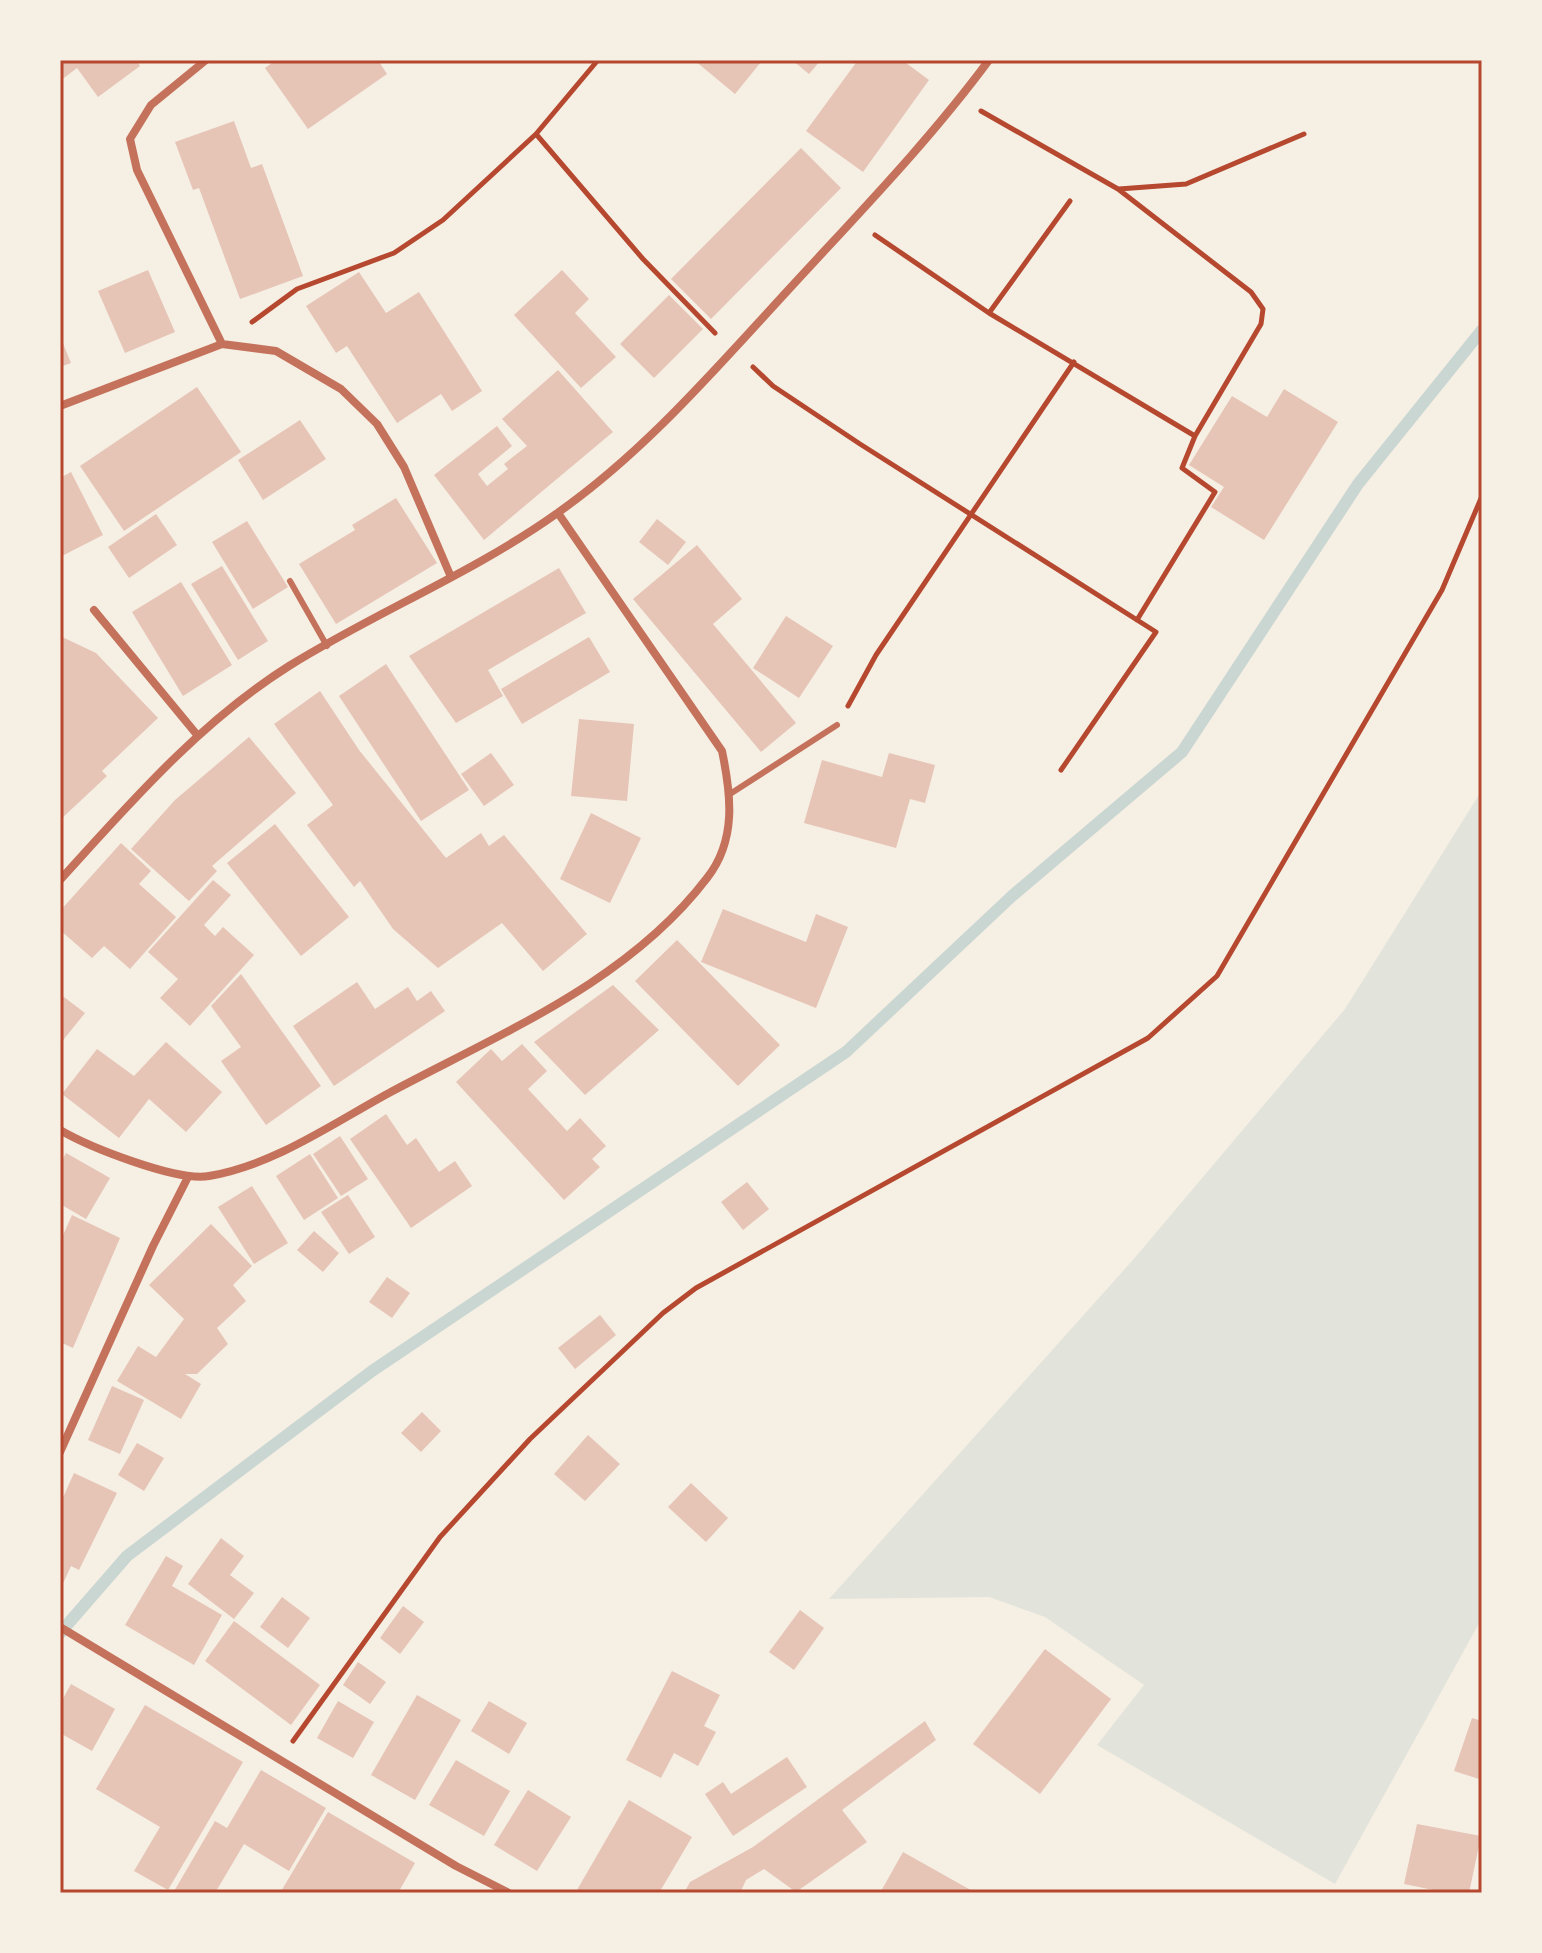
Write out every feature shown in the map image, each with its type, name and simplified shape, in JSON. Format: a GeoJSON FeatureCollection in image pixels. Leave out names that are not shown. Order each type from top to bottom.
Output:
{"type":"FeatureCollection","features":[{"type":"Feature","properties":{"kind":"street"},"geometry":{"type":"LineString","coordinates":[[206,60],[151,105],[130,139],[137,170],[222,344]]}},
{"type":"Feature","properties":{"kind":"street"},"geometry":{"type":"LineString","coordinates":[[60,880],[198,736],[242,699],[290,666],[451,577],[558,513],[638,447],[854,219],[989,60]]}},
{"type":"Feature","properties":{"kind":"street"},"geometry":{"type":"LineString","coordinates":[[60,406],[222,344],[276,351],[341,389],[377,424],[404,467],[451,577]]}},
{"type":"Feature","properties":{"kind":"street"},"geometry":{"type":"LineString","coordinates":[[60,1130],[83,1143],[188,1177],[209,1176],[273,1157],[530,1020],[630,957],[709,877],[729,830],[730,794],[722,751],[558,513]]}},
{"type":"Feature","properties":{"kind":"street"},"geometry":{"type":"LineString","coordinates":[[94,610],[198,736]]}},
{"type":"Feature","properties":{"kind":"street"},"geometry":{"type":"LineString","coordinates":[[60,1452],[153,1246],[188,1177]]}},
{"type":"Feature","properties":{"kind":"street"},"geometry":{"type":"LineString","coordinates":[[60,1627],[456,1866],[509,1893]]}},
{"type":"Feature","properties":{"kind":"lane"},"geometry":{"type":"LineString","coordinates":[[290,581],[327,646]]}},
{"type":"Feature","properties":{"kind":"lane"},"geometry":{"type":"LineString","coordinates":[[730,794],[837,725]]}},
{"type":"Feature","properties":{"kind":"path"},"geometry":{"type":"LineString","coordinates":[[222,344],[297,289],[394,253],[443,220],[536,134],[598,60]]}},
{"type":"Feature","properties":{"kind":"path"},"geometry":{"type":"LineString","coordinates":[[959,99],[1118,189],[1251,292],[1263,309],[1261,324],[1195,436],[1182,468],[1215,492],[1137,620]]}},
{"type":"Feature","properties":{"kind":"path"},"geometry":{"type":"LineString","coordinates":[[536,134],[643,259],[773,386],[1156,632],[1061,770]]}},
{"type":"Feature","properties":{"kind":"path"},"geometry":{"type":"LineString","coordinates":[[1118,189],[1186,184],[1304,134]]}},
{"type":"Feature","properties":{"kind":"path"},"geometry":{"type":"LineString","coordinates":[[989,313],[1070,201]]}},
{"type":"Feature","properties":{"kind":"path"},"geometry":{"type":"LineString","coordinates":[[854,219],[989,313],[1195,436]]}},
{"type":"Feature","properties":{"kind":"path"},"geometry":{"type":"LineString","coordinates":[[837,725],[876,655],[1074,362]]}},
{"type":"Feature","properties":{"kind":"path"},"geometry":{"type":"LineString","coordinates":[[280,1759],[440,1537],[530,1439],[663,1313],[696,1288],[1148,1038],[1217,976],[1442,590],[1482,496]]}},
{"type":"Feature","properties":{"kind":"shaded area"},"geometry":{"type":"Polygon","coordinates":[[[1482,790],[1482,1618],[1335,1884],[1097,1745],[1144,1685],[1045,1617],[989,1597],[829,1599],[1132,1261],[1345,1009],[1482,790]]]}},
{"type":"Feature","properties":{"kind":"building"},"geometry":{"type":"Polygon","coordinates":[[[60,60],[136,60],[140,66],[98,97],[77,68],[60,81],[60,60]]]}},
{"type":"Feature","properties":{"kind":"building"},"geometry":{"type":"Polygon","coordinates":[[[276,60],[378,60],[387,74],[308,129],[265,68],[276,60]]]}},
{"type":"Feature","properties":{"kind":"building"},"geometry":{"type":"Polygon","coordinates":[[[694,60],[758,60],[761,62],[735,94],[694,60]]]}},
{"type":"Feature","properties":{"kind":"building"},"geometry":{"type":"Polygon","coordinates":[[[792,60],[821,60],[809,74],[792,60]]]}},
{"type":"Feature","properties":{"kind":"building"},"geometry":{"type":"Polygon","coordinates":[[[858,60],[902,60],[929,80],[863,172],[806,131],[858,60]]]}},
{"type":"Feature","properties":{"kind":"building"},"geometry":{"type":"Polygon","coordinates":[[[234,121],[251,168],[262,164],[303,276],[240,299],[199,188],[193,190],[175,142],[234,121]]]}},
{"type":"Feature","properties":{"kind":"building"},"geometry":{"type":"Polygon","coordinates":[[[801,148],[841,188],[711,319],[671,279],[801,148]]]}},
{"type":"Feature","properties":{"kind":"building"},"geometry":{"type":"Polygon","coordinates":[[[148,270],[175,332],[125,353],[98,291],[148,270]]]}},
{"type":"Feature","properties":{"kind":"building"},"geometry":{"type":"Polygon","coordinates":[[[562,270],[589,299],[575,313],[616,357],[581,388],[514,315],[562,270]]]}},
{"type":"Feature","properties":{"kind":"building"},"geometry":{"type":"Polygon","coordinates":[[[359,272],[386,313],[419,292],[482,391],[452,411],[441,394],[397,423],[347,346],[336,353],[306,306],[359,272]]]}},
{"type":"Feature","properties":{"kind":"building"},"geometry":{"type":"Polygon","coordinates":[[[669,295],[703,329],[654,378],[620,344],[669,295]]]}},
{"type":"Feature","properties":{"kind":"building"},"geometry":{"type":"Polygon","coordinates":[[[60,336],[71,363],[60,367],[60,336]]]}},
{"type":"Feature","properties":{"kind":"building"},"geometry":{"type":"Polygon","coordinates":[[[558,370],[613,432],[484,540],[434,475],[497,426],[512,446],[478,474],[487,486],[508,469],[504,464],[527,446],[502,419],[558,370]]]}},
{"type":"Feature","properties":{"kind":"building"},"geometry":{"type":"Polygon","coordinates":[[[197,387],[241,452],[124,531],[80,466],[197,387]]]}},
{"type":"Feature","properties":{"kind":"building"},"geometry":{"type":"Polygon","coordinates":[[[1284,389],[1338,422],[1264,540],[1211,507],[1224,487],[1189,465],[1232,396],[1267,417],[1284,389]]]}},
{"type":"Feature","properties":{"kind":"building"},"geometry":{"type":"Polygon","coordinates":[[[300,420],[326,459],[263,500],[238,460],[300,420]]]}},
{"type":"Feature","properties":{"kind":"building"},"geometry":{"type":"Polygon","coordinates":[[[71,472],[103,535],[60,557],[60,478],[71,472]]]}},
{"type":"Feature","properties":{"kind":"building"},"geometry":{"type":"Polygon","coordinates":[[[396,498],[437,563],[336,624],[299,564],[355,530],[352,525],[396,498]]]}},
{"type":"Feature","properties":{"kind":"building"},"geometry":{"type":"Polygon","coordinates":[[[156,514],[177,545],[129,578],[108,547],[156,514]]]}},
{"type":"Feature","properties":{"kind":"building"},"geometry":{"type":"Polygon","coordinates":[[[657,519],[686,542],[668,565],[639,542],[657,519]]]}},
{"type":"Feature","properties":{"kind":"building"},"geometry":{"type":"Polygon","coordinates":[[[247,521],[288,587],[253,609],[212,542],[247,521]]]}},
{"type":"Feature","properties":{"kind":"building"},"geometry":{"type":"Polygon","coordinates":[[[697,545],[742,599],[713,624],[796,723],[761,752],[633,599],[697,545]]]}},
{"type":"Feature","properties":{"kind":"building"},"geometry":{"type":"Polygon","coordinates":[[[222,566],[268,641],[238,660],[191,584],[222,566]]]}},
{"type":"Feature","properties":{"kind":"building"},"geometry":{"type":"Polygon","coordinates":[[[559,568],[586,613],[488,670],[503,696],[456,723],[409,656],[559,568]]]}},
{"type":"Feature","properties":{"kind":"building"},"geometry":{"type":"Polygon","coordinates":[[[181,582],[232,665],[183,696],[132,612],[181,582]]]}},
{"type":"Feature","properties":{"kind":"building"},"geometry":{"type":"Polygon","coordinates":[[[786,616],[833,646],[799,698],[753,668],[786,616]]]}},
{"type":"Feature","properties":{"kind":"building"},"geometry":{"type":"Polygon","coordinates":[[[60,636],[96,653],[158,718],[102,771],[107,776],[60,820],[60,636]]]}},
{"type":"Feature","properties":{"kind":"building"},"geometry":{"type":"Polygon","coordinates":[[[589,637],[610,672],[522,724],[501,689],[589,637]]]}},
{"type":"Feature","properties":{"kind":"building"},"geometry":{"type":"Polygon","coordinates":[[[386,664],[469,790],[421,821],[339,696],[386,664]]]}},
{"type":"Feature","properties":{"kind":"building"},"geometry":{"type":"Polygon","coordinates":[[[320,691],[359,750],[446,858],[481,833],[489,846],[504,835],[587,934],[543,971],[502,923],[438,968],[393,929],[360,881],[354,887],[307,825],[333,805],[274,724],[320,691]]]}},
{"type":"Feature","properties":{"kind":"building"},"geometry":{"type":"Polygon","coordinates":[[[579,719],[634,724],[627,801],[571,796],[579,719]]]}},
{"type":"Feature","properties":{"kind":"building"},"geometry":{"type":"Polygon","coordinates":[[[249,737],[296,793],[212,866],[217,871],[189,901],[131,849],[175,800],[249,737]]]}},
{"type":"Feature","properties":{"kind":"building"},"geometry":{"type":"Polygon","coordinates":[[[491,753],[514,785],[484,806],[461,774],[491,753]]]}},
{"type":"Feature","properties":{"kind":"building"},"geometry":{"type":"Polygon","coordinates":[[[889,753],[935,765],[925,803],[910,799],[896,848],[804,823],[822,760],[882,777],[889,753]]]}},
{"type":"Feature","properties":{"kind":"building"},"geometry":{"type":"Polygon","coordinates":[[[591,813],[641,838],[610,903],[560,879],[591,813]]]}},
{"type":"Feature","properties":{"kind":"building"},"geometry":{"type":"Polygon","coordinates":[[[275,824],[349,917],[301,956],[227,863],[275,824]]]}},
{"type":"Feature","properties":{"kind":"building"},"geometry":{"type":"Polygon","coordinates":[[[121,843],[151,871],[139,884],[176,917],[130,969],[104,946],[92,958],[60,930],[60,911],[121,843]]]}},
{"type":"Feature","properties":{"kind":"building"},"geometry":{"type":"Polygon","coordinates":[[[213,880],[231,895],[204,925],[215,936],[223,927],[254,955],[190,1026],[160,998],[178,979],[148,952],[213,880]]]}},
{"type":"Feature","properties":{"kind":"building"},"geometry":{"type":"Polygon","coordinates":[[[723,909],[806,942],[816,914],[848,927],[816,1008],[701,962],[723,909]]]}},
{"type":"Feature","properties":{"kind":"building"},"geometry":{"type":"Polygon","coordinates":[[[677,940],[780,1045],[738,1086],[635,981],[677,940]]]}},
{"type":"Feature","properties":{"kind":"building"},"geometry":{"type":"Polygon","coordinates":[[[241,974],[321,1086],[266,1125],[221,1061],[241,1047],[211,1006],[241,974]]]}},
{"type":"Feature","properties":{"kind":"building"},"geometry":{"type":"Polygon","coordinates":[[[357,982],[375,1009],[408,987],[417,1001],[431,991],[445,1011],[334,1086],[293,1026],[357,982]]]}},
{"type":"Feature","properties":{"kind":"building"},"geometry":{"type":"Polygon","coordinates":[[[613,985],[659,1030],[585,1095],[534,1042],[613,985]]]}},
{"type":"Feature","properties":{"kind":"building"},"geometry":{"type":"Polygon","coordinates":[[[60,994],[85,1013],[60,1044],[60,994]]]}},
{"type":"Feature","properties":{"kind":"building"},"geometry":{"type":"Polygon","coordinates":[[[166,1042],[222,1092],[186,1132],[149,1099],[119,1138],[62,1094],[97,1049],[134,1076],[166,1042]]]}},
{"type":"Feature","properties":{"kind":"building"},"geometry":{"type":"Polygon","coordinates":[[[522,1044],[547,1071],[528,1089],[567,1131],[580,1118],[606,1146],[592,1159],[600,1167],[564,1200],[456,1082],[491,1049],[502,1061],[522,1044]]]}},
{"type":"Feature","properties":{"kind":"building"},"geometry":{"type":"Polygon","coordinates":[[[386,1114],[407,1145],[416,1138],[439,1172],[455,1161],[472,1186],[411,1228],[350,1139],[386,1114]]]}},
{"type":"Feature","properties":{"kind":"building"},"geometry":{"type":"Polygon","coordinates":[[[340,1136],[368,1179],[341,1196],[313,1154],[340,1136]]]}},
{"type":"Feature","properties":{"kind":"building"},"geometry":{"type":"Polygon","coordinates":[[[66,1153],[110,1178],[86,1219],[60,1204],[60,1164],[66,1153]]]}},
{"type":"Feature","properties":{"kind":"building"},"geometry":{"type":"Polygon","coordinates":[[[310,1154],[338,1198],[304,1220],[276,1176],[310,1154]]]}},
{"type":"Feature","properties":{"kind":"building"},"geometry":{"type":"Polygon","coordinates":[[[747,1182],[769,1209],[743,1230],[721,1202],[747,1182]]]}},
{"type":"Feature","properties":{"kind":"building"},"geometry":{"type":"Polygon","coordinates":[[[252,1186],[288,1243],[254,1264],[218,1207],[252,1186]]]}},
{"type":"Feature","properties":{"kind":"building"},"geometry":{"type":"Polygon","coordinates":[[[348,1195],[375,1237],[349,1254],[321,1212],[348,1195]]]}},
{"type":"Feature","properties":{"kind":"building"},"geometry":{"type":"Polygon","coordinates":[[[72,1215],[120,1238],[73,1348],[60,1342],[60,1242],[72,1215]]]}},
{"type":"Feature","properties":{"kind":"building"},"geometry":{"type":"Polygon","coordinates":[[[211,1224],[252,1266],[233,1285],[246,1301],[217,1328],[228,1344],[197,1374],[185,1374],[201,1384],[181,1419],[117,1381],[138,1346],[156,1357],[184,1319],[149,1285],[211,1224]]]}},
{"type":"Feature","properties":{"kind":"building"},"geometry":{"type":"Polygon","coordinates":[[[314,1231],[339,1253],[323,1272],[297,1250],[314,1231]]]}},
{"type":"Feature","properties":{"kind":"building"},"geometry":{"type":"Polygon","coordinates":[[[387,1277],[410,1293],[392,1318],[369,1302],[387,1277]]]}},
{"type":"Feature","properties":{"kind":"building"},"geometry":{"type":"Polygon","coordinates":[[[600,1315],[616,1335],[575,1369],[558,1348],[600,1315]]]}},
{"type":"Feature","properties":{"kind":"building"},"geometry":{"type":"Polygon","coordinates":[[[112,1386],[144,1400],[120,1454],[88,1440],[112,1386]]]}},
{"type":"Feature","properties":{"kind":"building"},"geometry":{"type":"Polygon","coordinates":[[[422,1412],[441,1431],[421,1452],[401,1433],[422,1412]]]}},
{"type":"Feature","properties":{"kind":"building"},"geometry":{"type":"Polygon","coordinates":[[[588,1435],[620,1464],[585,1501],[554,1474],[588,1435]]]}},
{"type":"Feature","properties":{"kind":"building"},"geometry":{"type":"Polygon","coordinates":[[[137,1443],[164,1458],[144,1491],[118,1475],[137,1443]]]}},
{"type":"Feature","properties":{"kind":"building"},"geometry":{"type":"Polygon","coordinates":[[[74,1473],[117,1493],[79,1570],[71,1566],[60,1590],[60,1504],[74,1473]]]}},
{"type":"Feature","properties":{"kind":"building"},"geometry":{"type":"Polygon","coordinates":[[[691,1483],[728,1518],[706,1542],[668,1507],[691,1483]]]}},
{"type":"Feature","properties":{"kind":"building"},"geometry":{"type":"Polygon","coordinates":[[[221,1538],[244,1556],[230,1575],[254,1593],[234,1619],[188,1584],[221,1538]]]}},
{"type":"Feature","properties":{"kind":"building"},"geometry":{"type":"Polygon","coordinates":[[[166,1556],[183,1566],[172,1586],[222,1615],[194,1665],[125,1625],[166,1556]]]}},
{"type":"Feature","properties":{"kind":"building"},"geometry":{"type":"Polygon","coordinates":[[[282,1597],[310,1618],[288,1648],[260,1627],[282,1597]]]}},
{"type":"Feature","properties":{"kind":"building"},"geometry":{"type":"Polygon","coordinates":[[[403,1606],[424,1622],[400,1654],[380,1638],[403,1606]]]}},
{"type":"Feature","properties":{"kind":"building"},"geometry":{"type":"Polygon","coordinates":[[[800,1610],[824,1628],[794,1670],[769,1652],[800,1610]]]}},
{"type":"Feature","properties":{"kind":"building"},"geometry":{"type":"Polygon","coordinates":[[[234,1621],[320,1685],[291,1725],[205,1661],[234,1621]]]}},
{"type":"Feature","properties":{"kind":"building"},"geometry":{"type":"Polygon","coordinates":[[[1045,1649],[1111,1699],[1040,1794],[973,1744],[1045,1649]]]}},
{"type":"Feature","properties":{"kind":"building"},"geometry":{"type":"Polygon","coordinates":[[[358,1662],[386,1682],[370,1704],[343,1685],[358,1662]]]}},
{"type":"Feature","properties":{"kind":"building"},"geometry":{"type":"Polygon","coordinates":[[[672,1671],[720,1695],[704,1726],[716,1732],[698,1766],[674,1753],[661,1778],[626,1760],[672,1671]]]}},
{"type":"Feature","properties":{"kind":"building"},"geometry":{"type":"Polygon","coordinates":[[[71,1684],[115,1709],[92,1751],[60,1733],[60,1704],[71,1684]]]}},
{"type":"Feature","properties":{"kind":"building"},"geometry":{"type":"Polygon","coordinates":[[[417,1695],[461,1720],[415,1800],[371,1775],[417,1695]]]}},
{"type":"Feature","properties":{"kind":"building"},"geometry":{"type":"Polygon","coordinates":[[[338,1701],[374,1722],[353,1758],[317,1738],[338,1701]]]}},
{"type":"Feature","properties":{"kind":"building"},"geometry":{"type":"Polygon","coordinates":[[[489,1701],[527,1723],[509,1754],[471,1731],[489,1701]]]}},
{"type":"Feature","properties":{"kind":"building"},"geometry":{"type":"Polygon","coordinates":[[[145,1705],[243,1762],[168,1890],[134,1871],[160,1827],[96,1789],[145,1705]]]}},
{"type":"Feature","properties":{"kind":"building"},"geometry":{"type":"Polygon","coordinates":[[[1472,1718],[1482,1721],[1482,1780],[1454,1771],[1472,1718]]]}},
{"type":"Feature","properties":{"kind":"building"},"geometry":{"type":"Polygon","coordinates":[[[925,1721],[936,1740],[842,1810],[867,1842],[796,1892],[764,1869],[746,1880],[740,1893],[684,1893],[690,1882],[753,1847],[925,1721]]]}},
{"type":"Feature","properties":{"kind":"building"},"geometry":{"type":"Polygon","coordinates":[[[787,1757],[807,1787],[733,1836],[705,1794],[723,1782],[731,1794],[787,1757]]]}},
{"type":"Feature","properties":{"kind":"building"},"geometry":{"type":"Polygon","coordinates":[[[456,1760],[510,1791],[484,1836],[429,1805],[456,1760]]]}},
{"type":"Feature","properties":{"kind":"building"},"geometry":{"type":"Polygon","coordinates":[[[261,1770],[326,1808],[289,1871],[244,1844],[215,1893],[173,1893],[215,1821],[227,1828],[261,1770]]]}},
{"type":"Feature","properties":{"kind":"building"},"geometry":{"type":"Polygon","coordinates":[[[528,1790],[571,1817],[537,1871],[494,1845],[528,1790]]]}},
{"type":"Feature","properties":{"kind":"building"},"geometry":{"type":"Polygon","coordinates":[[[629,1800],[692,1837],[659,1893],[582,1893],[577,1890],[629,1800]]]}},
{"type":"Feature","properties":{"kind":"building"},"geometry":{"type":"Polygon","coordinates":[[[328,1812],[415,1863],[398,1893],[280,1893],[328,1812]]]}},
{"type":"Feature","properties":{"kind":"building"},"geometry":{"type":"Polygon","coordinates":[[[1417,1824],[1481,1836],[1469,1893],[1448,1893],[1404,1884],[1417,1824]]]}},
{"type":"Feature","properties":{"kind":"building"},"geometry":{"type":"Polygon","coordinates":[[[903,1852],[976,1893],[880,1893],[903,1852]]]}},
{"type":"Feature","properties":{"kind":"waterway"},"geometry":{"type":"LineString","coordinates":[[60,1633],[127,1556],[372,1371],[846,1052],[1012,896],[1182,752],[1358,484],[1482,330]]}}]}
